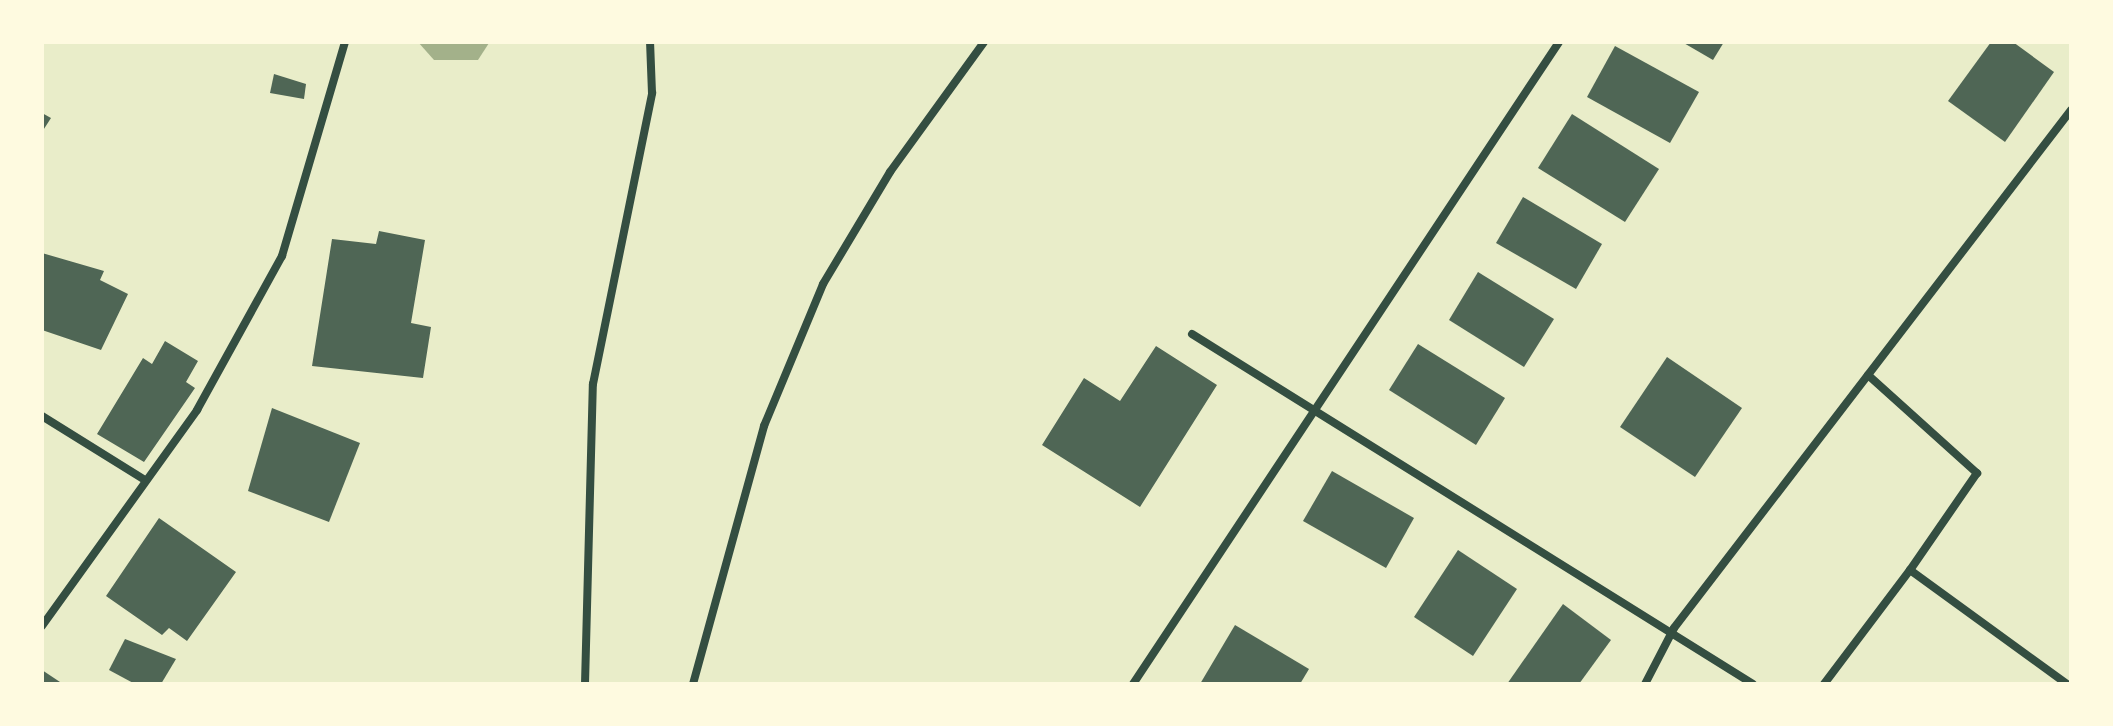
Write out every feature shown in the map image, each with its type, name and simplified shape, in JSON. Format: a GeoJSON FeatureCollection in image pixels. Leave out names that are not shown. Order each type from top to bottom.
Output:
{"type":"FeatureCollection","features":[{"type":"Feature","properties":{"kind":"street"},"geometry":{"type":"LineString","coordinates":[[42,626],[197,410],[282,256],[345,42]]}},
{"type":"Feature","properties":{"kind":"street"},"geometry":{"type":"LineString","coordinates":[[585,684],[593,384],[652,93],[650,42]]}},
{"type":"Feature","properties":{"kind":"street"},"geometry":{"type":"LineString","coordinates":[[693,684],[764,426],[823,284],[890,172],[984,42]]}},
{"type":"Feature","properties":{"kind":"street"},"geometry":{"type":"LineString","coordinates":[[1133,684],[1309,413],[1559,42]]}},
{"type":"Feature","properties":{"kind":"street"},"geometry":{"type":"LineString","coordinates":[[1645,684],[1674,628],[2071,110]]}},
{"type":"Feature","properties":{"kind":"street"},"geometry":{"type":"LineString","coordinates":[[1192,334],[1309,413],[1674,628],[1753,684]]}},
{"type":"Feature","properties":{"kind":"street"},"geometry":{"type":"LineString","coordinates":[[1824,684],[1910,570],[1977,473],[1868,375]]}},
{"type":"Feature","properties":{"kind":"street"},"geometry":{"type":"LineString","coordinates":[[42,416],[145,480]]}},
{"type":"Feature","properties":{"kind":"street"},"geometry":{"type":"LineString","coordinates":[[1910,570],[2067,684]]}},
{"type":"Feature","properties":{"kind":"shaded area"},"geometry":{"type":"Polygon","coordinates":[[[418,42],[489,43],[478,60],[434,60],[418,42]]]}},
{"type":"Feature","properties":{"kind":"building"},"geometry":{"type":"Polygon","coordinates":[[[1682,42],[1724,42],[1713,60],[1682,42]]]}},
{"type":"Feature","properties":{"kind":"building"},"geometry":{"type":"Polygon","coordinates":[[[1991,42],[2013,42],[2054,72],[2005,142],[1948,101],[1991,42]]]}},
{"type":"Feature","properties":{"kind":"building"},"geometry":{"type":"Polygon","coordinates":[[[1615,46],[1699,92],[1670,143],[1587,97],[1615,46]]]}},
{"type":"Feature","properties":{"kind":"building"},"geometry":{"type":"Polygon","coordinates":[[[274,74],[306,84],[304,99],[270,93],[274,74]]]}},
{"type":"Feature","properties":{"kind":"building"},"geometry":{"type":"Polygon","coordinates":[[[42,113],[51,118],[42,132],[42,113]]]}},
{"type":"Feature","properties":{"kind":"building"},"geometry":{"type":"Polygon","coordinates":[[[1572,114],[1659,169],[1625,222],[1538,168],[1572,114]]]}},
{"type":"Feature","properties":{"kind":"building"},"geometry":{"type":"Polygon","coordinates":[[[1523,197],[1602,244],[1576,289],[1496,243],[1523,197]]]}},
{"type":"Feature","properties":{"kind":"building"},"geometry":{"type":"Polygon","coordinates":[[[379,231],[425,240],[411,323],[431,327],[423,378],[312,366],[332,239],[376,244],[379,231]]]}},
{"type":"Feature","properties":{"kind":"building"},"geometry":{"type":"Polygon","coordinates":[[[42,253],[104,271],[100,280],[128,294],[101,350],[42,330],[42,253]]]}},
{"type":"Feature","properties":{"kind":"building"},"geometry":{"type":"Polygon","coordinates":[[[1478,272],[1554,319],[1524,367],[1449,320],[1478,272]]]}},
{"type":"Feature","properties":{"kind":"building"},"geometry":{"type":"Polygon","coordinates":[[[165,341],[198,361],[186,382],[195,388],[144,462],[97,434],[143,358],[152,364],[165,341]]]}},
{"type":"Feature","properties":{"kind":"building"},"geometry":{"type":"Polygon","coordinates":[[[1418,344],[1505,398],[1476,445],[1389,390],[1418,344]]]}},
{"type":"Feature","properties":{"kind":"building"},"geometry":{"type":"Polygon","coordinates":[[[1156,346],[1217,385],[1140,507],[1042,445],[1084,378],[1120,401],[1156,346]]]}},
{"type":"Feature","properties":{"kind":"building"},"geometry":{"type":"Polygon","coordinates":[[[1667,357],[1742,408],[1695,477],[1620,427],[1667,357]]]}},
{"type":"Feature","properties":{"kind":"building"},"geometry":{"type":"Polygon","coordinates":[[[272,408],[360,443],[329,522],[248,491],[272,408]]]}},
{"type":"Feature","properties":{"kind":"building"},"geometry":{"type":"Polygon","coordinates":[[[1332,471],[1414,518],[1386,568],[1303,521],[1332,471]]]}},
{"type":"Feature","properties":{"kind":"building"},"geometry":{"type":"Polygon","coordinates":[[[159,518],[236,572],[187,641],[169,628],[162,635],[106,596],[159,518]]]}},
{"type":"Feature","properties":{"kind":"building"},"geometry":{"type":"Polygon","coordinates":[[[1458,550],[1517,589],[1473,656],[1414,617],[1458,550]]]}},
{"type":"Feature","properties":{"kind":"building"},"geometry":{"type":"Polygon","coordinates":[[[1563,604],[1611,640],[1579,684],[1507,684],[1563,604]]]}},
{"type":"Feature","properties":{"kind":"building"},"geometry":{"type":"Polygon","coordinates":[[[1235,625],[1309,669],[1300,684],[1200,684],[1235,625]]]}},
{"type":"Feature","properties":{"kind":"building"},"geometry":{"type":"Polygon","coordinates":[[[125,639],[176,659],[161,684],[135,684],[109,670],[125,639]]]}},
{"type":"Feature","properties":{"kind":"building"},"geometry":{"type":"Polygon","coordinates":[[[42,670],[63,684],[42,684],[42,670]]]}}]}
